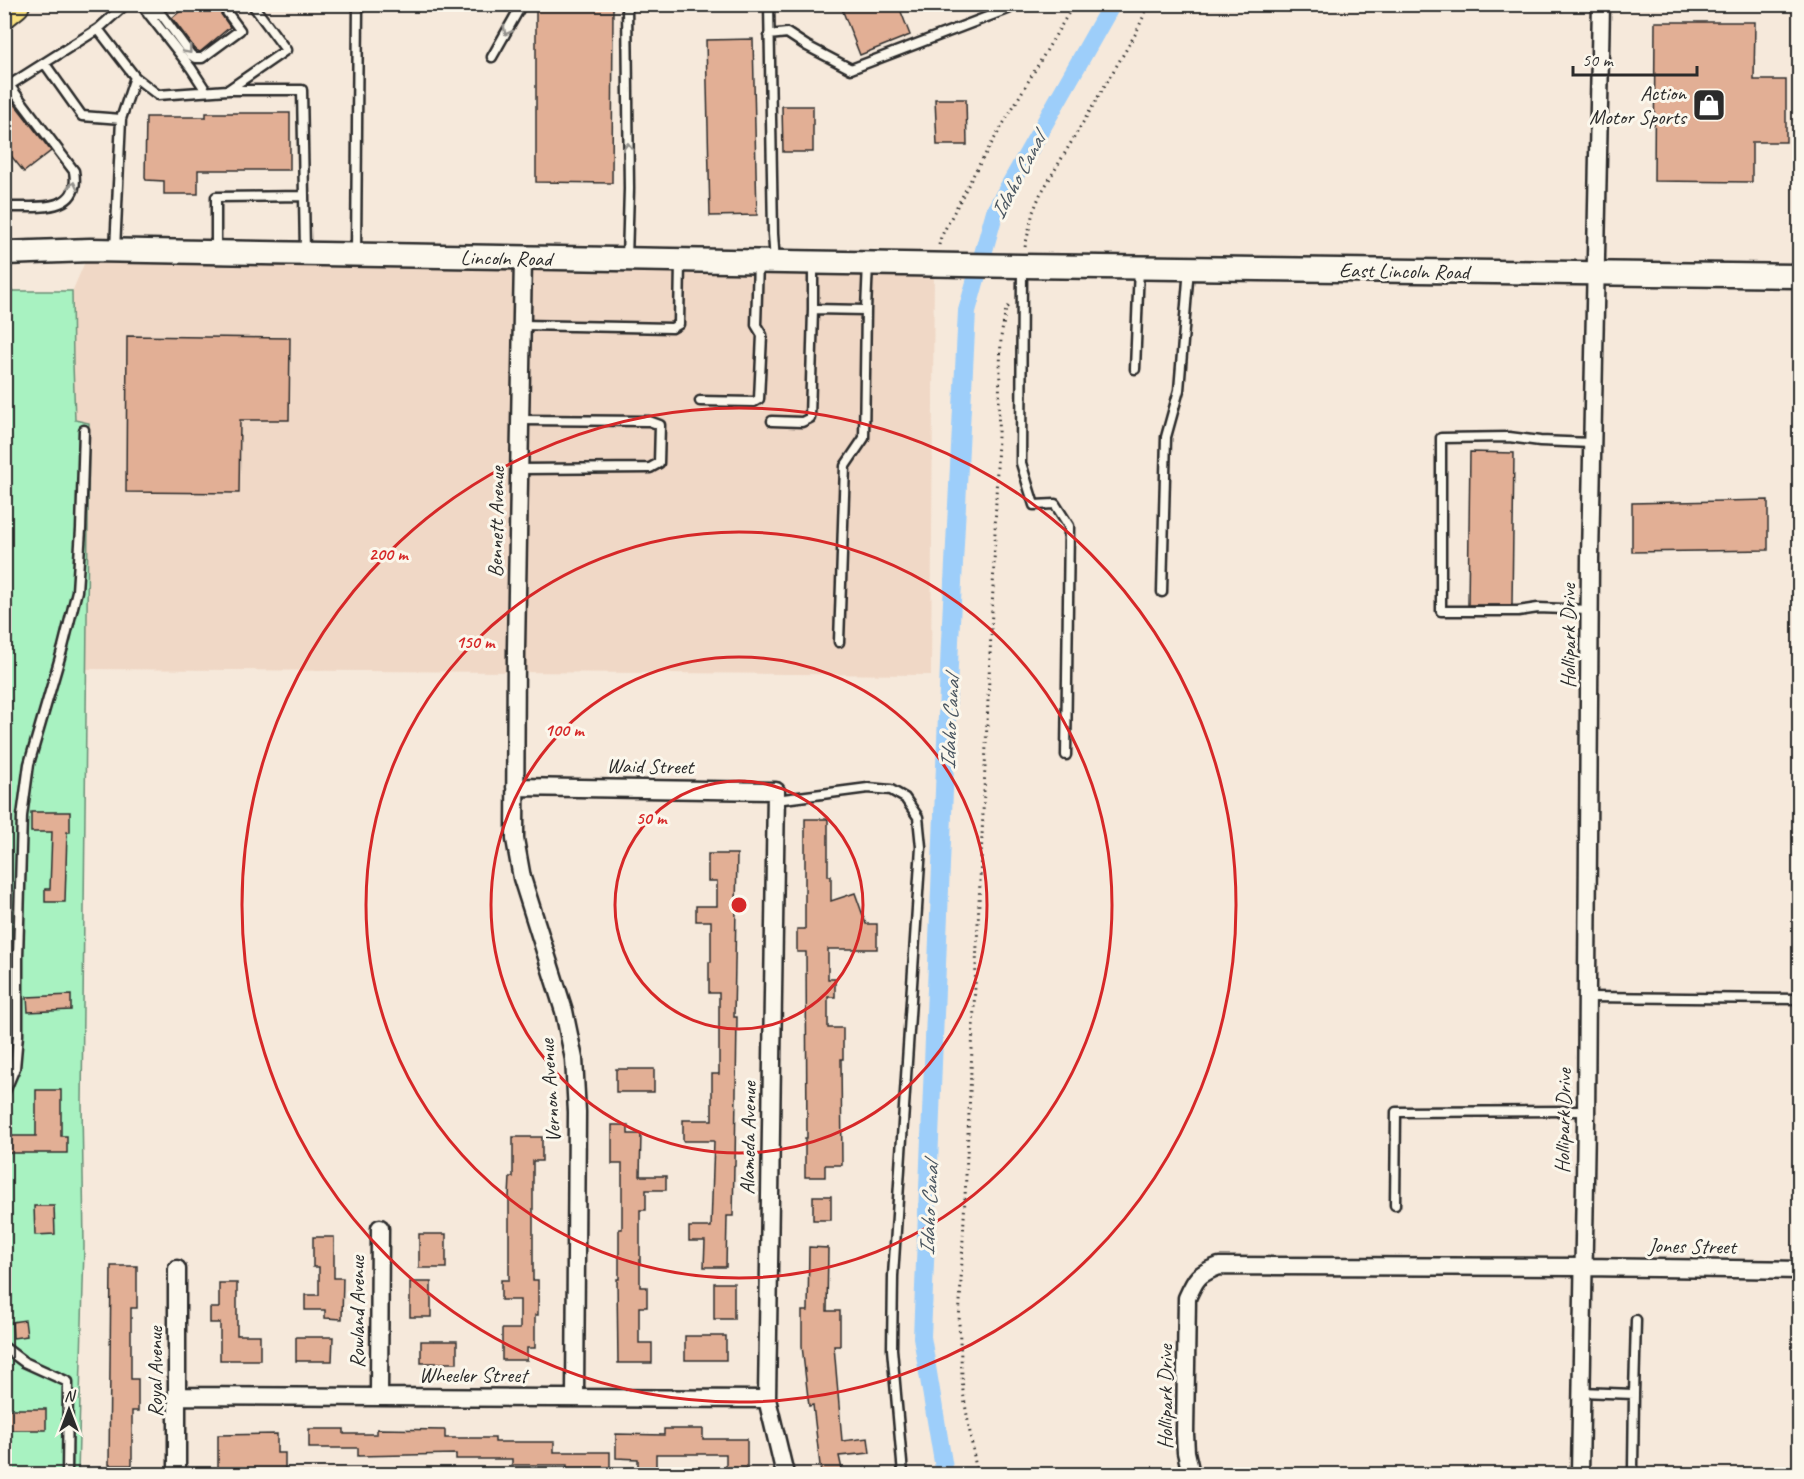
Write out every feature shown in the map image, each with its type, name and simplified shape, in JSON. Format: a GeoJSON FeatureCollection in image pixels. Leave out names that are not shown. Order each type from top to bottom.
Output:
{"type":"FeatureCollection","features":[{"type":"Feature","properties":{"kind":"highway"},"geometry":{"type":"LineString","coordinates":[[4,12],[14,4]]}},
{"type":"Feature","properties":{"kind":"main road","name":"Lincoln Road"},"geometry":{"type":"LineString","coordinates":[[4,253],[115,250],[1015,266]]}},
{"type":"Feature","properties":{"kind":"main road","name":"East Lincoln Road"},"geometry":{"type":"LineString","coordinates":[[1015,266],[1800,276]]}},
{"type":"Feature","properties":{"kind":"street","name":"Hollipark Drive"},"geometry":{"type":"LineString","coordinates":[[1580,1474],[1592,442],[1600,4]]}},
{"type":"Feature","properties":{"kind":"street","name":"Bennett Avenue"},"geometry":{"type":"LineString","coordinates":[[515,787],[524,258]]}},
{"type":"Feature","properties":{"kind":"street","name":"Waid Street"},"geometry":{"type":"LineString","coordinates":[[515,787],[776,791],[776,800]]}},
{"type":"Feature","properties":{"kind":"street","name":"Vernon Avenue"},"geometry":{"type":"LineString","coordinates":[[515,787],[515,839],[522,878],[564,1011],[574,1059],[577,1112],[575,1398]]}},
{"type":"Feature","properties":{"kind":"street","name":"Alameda Avenue"},"geometry":{"type":"LineString","coordinates":[[776,800],[767,1399],[785,1474]]}},
{"type":"Feature","properties":{"kind":"street","name":"Rowland Avenue"},"geometry":{"type":"LineString","coordinates":[[379,1397],[380,1228]]}},
{"type":"Feature","properties":{"kind":"street","name":"Hollipark Drive"},"geometry":{"type":"LineString","coordinates":[[1191,1474],[1185,1434],[1187,1298],[1194,1282],[1203,1272],[1219,1266],[1583,1267]]}},
{"type":"Feature","properties":{"kind":"street","name":"Jones Street"},"geometry":{"type":"LineString","coordinates":[[1583,1267],[1800,1270]]}},
{"type":"Feature","properties":{"kind":"street","name":"Royal Avenue"},"geometry":{"type":"LineString","coordinates":[[177,1269],[177,1474]]}},
{"type":"Feature","properties":{"kind":"street","name":"Wheeler Street"},"geometry":{"type":"LineString","coordinates":[[178,1396],[767,1399]]}},
{"type":"Feature","properties":{"kind":"lane"},"geometry":{"type":"LineString","coordinates":[[4,207],[63,203],[74,189],[76,180],[74,171],[7,87],[98,29],[126,4]]}},
{"type":"Feature","properties":{"kind":"lane"},"geometry":{"type":"LineString","coordinates":[[141,4],[206,91]]}},
{"type":"Feature","properties":{"kind":"lane"},"geometry":{"type":"LineString","coordinates":[[228,90],[286,51],[259,9],[252,4]]}},
{"type":"Feature","properties":{"kind":"lane"},"geometry":{"type":"LineString","coordinates":[[356,255],[358,4]]}},
{"type":"Feature","properties":{"kind":"lane"},"geometry":{"type":"LineString","coordinates":[[492,57],[522,4]]}},
{"type":"Feature","properties":{"kind":"lane"},"geometry":{"type":"LineString","coordinates":[[627,4],[627,260]]}},
{"type":"Feature","properties":{"kind":"lane"},"geometry":{"type":"LineString","coordinates":[[699,400],[754,402],[759,399],[762,335],[756,326],[773,234],[769,4]]}},
{"type":"Feature","properties":{"kind":"lane"},"geometry":{"type":"LineString","coordinates":[[769,35],[787,33],[851,69],[1008,9],[1006,4]]}},
{"type":"Feature","properties":{"kind":"lane"},"geometry":{"type":"LineString","coordinates":[[148,14],[161,14],[191,55],[195,58],[202,58],[240,30],[226,11]]}},
{"type":"Feature","properties":{"kind":"lane"},"geometry":{"type":"LineString","coordinates":[[98,29],[135,77],[158,95],[228,90],[302,90],[305,255]]}},
{"type":"Feature","properties":{"kind":"lane"},"geometry":{"type":"LineString","coordinates":[[45,64],[82,116],[121,119]]}},
{"type":"Feature","properties":{"kind":"lane"},"geometry":{"type":"LineString","coordinates":[[115,250],[121,119],[135,77]]}},
{"type":"Feature","properties":{"kind":"lane"},"geometry":{"type":"LineString","coordinates":[[216,253],[216,197],[304,196]]}},
{"type":"Feature","properties":{"kind":"lane"},"geometry":{"type":"LineString","coordinates":[[523,326],[672,328],[679,324],[680,260]]}},
{"type":"Feature","properties":{"kind":"lane"},"geometry":{"type":"LineString","coordinates":[[772,421],[802,422],[810,418],[813,262]]}},
{"type":"Feature","properties":{"kind":"lane"},"geometry":{"type":"LineString","coordinates":[[839,642],[845,466],[864,438],[868,263]]}},
{"type":"Feature","properties":{"kind":"lane"},"geometry":{"type":"LineString","coordinates":[[1015,266],[1022,300],[1021,463],[1034,506],[1054,504],[1069,526],[1066,755]]}},
{"type":"Feature","properties":{"kind":"lane"},"geometry":{"type":"LineString","coordinates":[[1135,369],[1139,267]]}},
{"type":"Feature","properties":{"kind":"lane"},"geometry":{"type":"LineString","coordinates":[[1162,592],[1166,437],[1179,390],[1189,268]]}},
{"type":"Feature","properties":{"kind":"lane"},"geometry":{"type":"LineString","coordinates":[[813,309],[867,310]]}},
{"type":"Feature","properties":{"kind":"lane"},"geometry":{"type":"LineString","coordinates":[[520,469],[650,468],[659,463],[660,425],[649,421],[521,420]]}},
{"type":"Feature","properties":{"kind":"lane"},"geometry":{"type":"LineString","coordinates":[[4,1094],[15,1068],[18,1035],[22,816],[29,764],[77,591],[84,430]]}},
{"type":"Feature","properties":{"kind":"lane"},"geometry":{"type":"LineString","coordinates":[[1590,610],[1538,608],[1518,612],[1441,611],[1441,438],[1509,437],[1540,441],[1592,442]]}},
{"type":"Feature","properties":{"kind":"lane"},"geometry":{"type":"LineString","coordinates":[[776,800],[868,788],[891,790],[905,798],[918,818],[921,847],[893,1276],[892,1349],[903,1474]]}},
{"type":"Feature","properties":{"kind":"lane"},"geometry":{"type":"LineString","coordinates":[[1587,997],[1800,999]]}},
{"type":"Feature","properties":{"kind":"lane"},"geometry":{"type":"LineString","coordinates":[[1395,1205],[1396,1112],[1586,1112]]}},
{"type":"Feature","properties":{"kind":"lane"},"geometry":{"type":"LineString","coordinates":[[1633,1468],[1636,1320]]}},
{"type":"Feature","properties":{"kind":"lane"},"geometry":{"type":"LineString","coordinates":[[4,1347],[24,1362],[68,1382],[67,1474]]}},
{"type":"Feature","properties":{"kind":"lane"},"geometry":{"type":"LineString","coordinates":[[1581,1392],[1635,1394]]}},
{"type":"Feature","properties":{"kind":"path"},"geometry":{"type":"LineString","coordinates":[[938,264],[941,237],[976,170],[1074,4]]}},
{"type":"Feature","properties":{"kind":"path"},"geometry":{"type":"LineString","coordinates":[[1015,266],[1040,195],[1136,33],[1149,4]]}},
{"type":"Feature","properties":{"kind":"path"},"geometry":{"type":"LineString","coordinates":[[977,1474],[963,1392],[959,1323],[961,1255],[994,565],[1001,337],[1006,309],[1012,302],[1022,300]]}},
{"type":"Feature","properties":{"kind":"shaded area"},"geometry":{"type":"Polygon","coordinates":[[[90,250],[934,264],[931,675],[86,669],[89,423],[75,420],[72,292],[90,250]]]}},
{"type":"Feature","properties":{"kind":"green space"},"geometry":{"type":"Polygon","coordinates":[[[5,291],[72,291],[75,420],[89,423],[82,1103],[84,1247],[78,1474],[5,1474],[5,291]]]}},
{"type":"Feature","properties":{"kind":"building"},"geometry":{"type":"Polygon","coordinates":[[[189,4],[235,4],[231,7],[225,5],[220,9],[230,27],[200,52],[196,50],[172,18],[189,4]]]}},
{"type":"Feature","properties":{"kind":"building"},"geometry":{"type":"Polygon","coordinates":[[[536,4],[613,4],[612,183],[536,182],[536,4]]]}},
{"type":"Feature","properties":{"kind":"building"},"geometry":{"type":"Polygon","coordinates":[[[840,4],[898,4],[910,35],[860,55],[840,4]]]}},
{"type":"Feature","properties":{"kind":"building"},"geometry":{"type":"Polygon","coordinates":[[[1655,22],[1755,22],[1754,80],[1786,80],[1786,142],[1752,142],[1752,182],[1654,181],[1655,22]]]}},
{"type":"Feature","properties":{"kind":"building"},"geometry":{"type":"Polygon","coordinates":[[[753,39],[757,215],[710,216],[706,40],[753,39]]]}},
{"type":"Feature","properties":{"kind":"building"},"geometry":{"type":"Polygon","coordinates":[[[4,94],[7,94],[51,151],[24,172],[4,147],[4,94]]]}},
{"type":"Feature","properties":{"kind":"building"},"geometry":{"type":"Polygon","coordinates":[[[935,99],[966,99],[967,145],[937,145],[935,99]]]}},
{"type":"Feature","properties":{"kind":"building"},"geometry":{"type":"Polygon","coordinates":[[[782,106],[813,106],[813,152],[783,152],[782,106]]]}},
{"type":"Feature","properties":{"kind":"building"},"geometry":{"type":"Polygon","coordinates":[[[206,113],[290,113],[290,170],[198,170],[198,194],[164,194],[164,181],[146,180],[145,178],[146,117],[206,117],[206,113]]]}},
{"type":"Feature","properties":{"kind":"building"},"geometry":{"type":"Polygon","coordinates":[[[127,336],[290,338],[289,420],[240,420],[239,493],[126,492],[127,336]]]}},
{"type":"Feature","properties":{"kind":"building"},"geometry":{"type":"Polygon","coordinates":[[[1470,452],[1514,453],[1512,605],[1468,605],[1470,452]]]}},
{"type":"Feature","properties":{"kind":"building"},"geometry":{"type":"Polygon","coordinates":[[[1768,500],[1768,550],[1632,552],[1632,503],[1768,500]]]}},
{"type":"Feature","properties":{"kind":"building"},"geometry":{"type":"Polygon","coordinates":[[[31,812],[70,812],[70,832],[67,832],[65,902],[45,902],[45,889],[50,889],[52,832],[31,832],[31,812]]]}},
{"type":"Feature","properties":{"kind":"building"},"geometry":{"type":"Polygon","coordinates":[[[805,819],[828,819],[828,876],[831,876],[831,901],[855,893],[866,924],[877,924],[877,949],[828,949],[828,979],[835,979],[835,997],[828,997],[828,1028],[843,1028],[842,1165],[825,1165],[825,1177],[805,1177],[805,1138],[807,1138],[806,952],[797,952],[797,929],[805,929],[805,819]]]}},
{"type":"Feature","properties":{"kind":"building"},"geometry":{"type":"Polygon","coordinates":[[[708,854],[737,854],[734,1017],[737,1017],[735,1166],[733,1216],[727,1216],[726,1267],[704,1267],[705,1241],[689,1241],[689,1227],[711,1227],[714,1141],[683,1141],[683,1120],[712,1120],[712,1074],[719,1074],[719,993],[709,993],[711,921],[696,921],[696,906],[717,906],[717,881],[708,881],[708,854]]]}},
{"type":"Feature","properties":{"kind":"building"},"geometry":{"type":"Polygon","coordinates":[[[71,995],[71,1010],[28,1012],[27,997],[71,995]]]}},
{"type":"Feature","properties":{"kind":"building"},"geometry":{"type":"Polygon","coordinates":[[[616,1069],[654,1069],[654,1092],[616,1092],[616,1069]]]}},
{"type":"Feature","properties":{"kind":"building"},"geometry":{"type":"Polygon","coordinates":[[[36,1090],[61,1090],[61,1136],[67,1136],[67,1153],[4,1153],[4,1136],[36,1136],[36,1090]]]}},
{"type":"Feature","properties":{"kind":"building"},"geometry":{"type":"Polygon","coordinates":[[[612,1125],[628,1125],[628,1134],[641,1134],[640,1176],[666,1176],[666,1190],[646,1190],[646,1210],[640,1210],[640,1287],[647,1287],[647,1307],[639,1307],[639,1343],[652,1343],[652,1363],[618,1363],[617,1279],[619,1279],[619,1229],[622,1229],[622,1164],[612,1164],[612,1125]]]}},
{"type":"Feature","properties":{"kind":"building"},"geometry":{"type":"Polygon","coordinates":[[[513,1137],[542,1137],[542,1161],[533,1161],[533,1280],[538,1280],[538,1315],[535,1315],[535,1348],[527,1348],[527,1360],[502,1360],[502,1329],[520,1329],[520,1300],[501,1300],[501,1280],[509,1280],[509,1197],[510,1177],[513,1177],[513,1137]]]}},
{"type":"Feature","properties":{"kind":"building"},"geometry":{"type":"Polygon","coordinates":[[[813,1196],[831,1196],[831,1220],[813,1220],[813,1196]]]}},
{"type":"Feature","properties":{"kind":"building"},"geometry":{"type":"Polygon","coordinates":[[[34,1206],[54,1206],[55,1234],[35,1235],[34,1206]]]}},
{"type":"Feature","properties":{"kind":"building"},"geometry":{"type":"Polygon","coordinates":[[[419,1234],[446,1234],[446,1268],[419,1268],[419,1234]]]}},
{"type":"Feature","properties":{"kind":"building"},"geometry":{"type":"Polygon","coordinates":[[[313,1237],[334,1237],[334,1278],[343,1278],[342,1319],[325,1318],[325,1310],[305,1310],[305,1295],[319,1295],[319,1267],[313,1267],[313,1237]]]}},
{"type":"Feature","properties":{"kind":"building"},"geometry":{"type":"Polygon","coordinates":[[[809,1247],[828,1248],[827,1311],[840,1311],[840,1346],[834,1346],[842,1441],[868,1438],[870,1453],[839,1456],[843,1474],[821,1474],[813,1405],[809,1406],[802,1346],[802,1311],[808,1311],[809,1247]]]}},
{"type":"Feature","properties":{"kind":"building"},"geometry":{"type":"Polygon","coordinates":[[[111,1266],[137,1266],[137,1308],[131,1308],[131,1379],[138,1379],[138,1411],[132,1411],[132,1465],[109,1465],[111,1266]]]}},
{"type":"Feature","properties":{"kind":"building"},"geometry":{"type":"Polygon","coordinates":[[[410,1282],[431,1282],[431,1317],[410,1317],[410,1282]]]}},
{"type":"Feature","properties":{"kind":"building"},"geometry":{"type":"Polygon","coordinates":[[[219,1283],[237,1283],[237,1335],[260,1335],[260,1360],[220,1360],[220,1323],[210,1323],[210,1308],[219,1308],[219,1283]]]}},
{"type":"Feature","properties":{"kind":"building"},"geometry":{"type":"Polygon","coordinates":[[[714,1283],[734,1283],[734,1319],[714,1319],[714,1283]]]}},
{"type":"Feature","properties":{"kind":"building"},"geometry":{"type":"Polygon","coordinates":[[[25,1320],[27,1336],[13,1338],[12,1322],[25,1320]]]}},
{"type":"Feature","properties":{"kind":"building"},"geometry":{"type":"Polygon","coordinates":[[[685,1336],[726,1336],[726,1360],[685,1360],[685,1336]]]}},
{"type":"Feature","properties":{"kind":"building"},"geometry":{"type":"Polygon","coordinates":[[[296,1337],[333,1337],[332,1361],[296,1361],[296,1337]]]}},
{"type":"Feature","properties":{"kind":"building"},"geometry":{"type":"Polygon","coordinates":[[[421,1341],[457,1341],[457,1363],[421,1363],[421,1341]]]}},
{"type":"Feature","properties":{"kind":"building"},"geometry":{"type":"Polygon","coordinates":[[[7,1409],[46,1409],[46,1430],[7,1430],[7,1409]]]}},
{"type":"Feature","properties":{"kind":"building"},"geometry":{"type":"Polygon","coordinates":[[[309,1429],[344,1429],[344,1434],[377,1434],[377,1429],[445,1430],[445,1438],[495,1438],[495,1442],[554,1442],[554,1452],[610,1452],[610,1471],[567,1471],[567,1465],[512,1465],[512,1459],[456,1459],[456,1454],[358,1456],[358,1448],[309,1448],[309,1429]]]}},
{"type":"Feature","properties":{"kind":"building"},"geometry":{"type":"Polygon","coordinates":[[[664,1429],[703,1429],[703,1439],[747,1439],[747,1474],[726,1474],[726,1454],[656,1454],[656,1471],[638,1471],[638,1459],[616,1458],[616,1434],[664,1435],[664,1429]]]}},
{"type":"Feature","properties":{"kind":"building"},"geometry":{"type":"Polygon","coordinates":[[[277,1434],[277,1453],[285,1453],[285,1474],[218,1474],[218,1435],[277,1434]]]}},
{"type":"Feature","properties":{"kind":"waterway","name":"Idaho Canal"},"geometry":{"type":"LineString","coordinates":[[945,1474],[922,1337],[950,641],[967,311],[995,211],[1112,4]]}},
{"type":"Feature","properties":{"kind":"place","name":"Action Motor Sports"},"geometry":{"type":"Point","coordinates":[1709,105]}}]}
